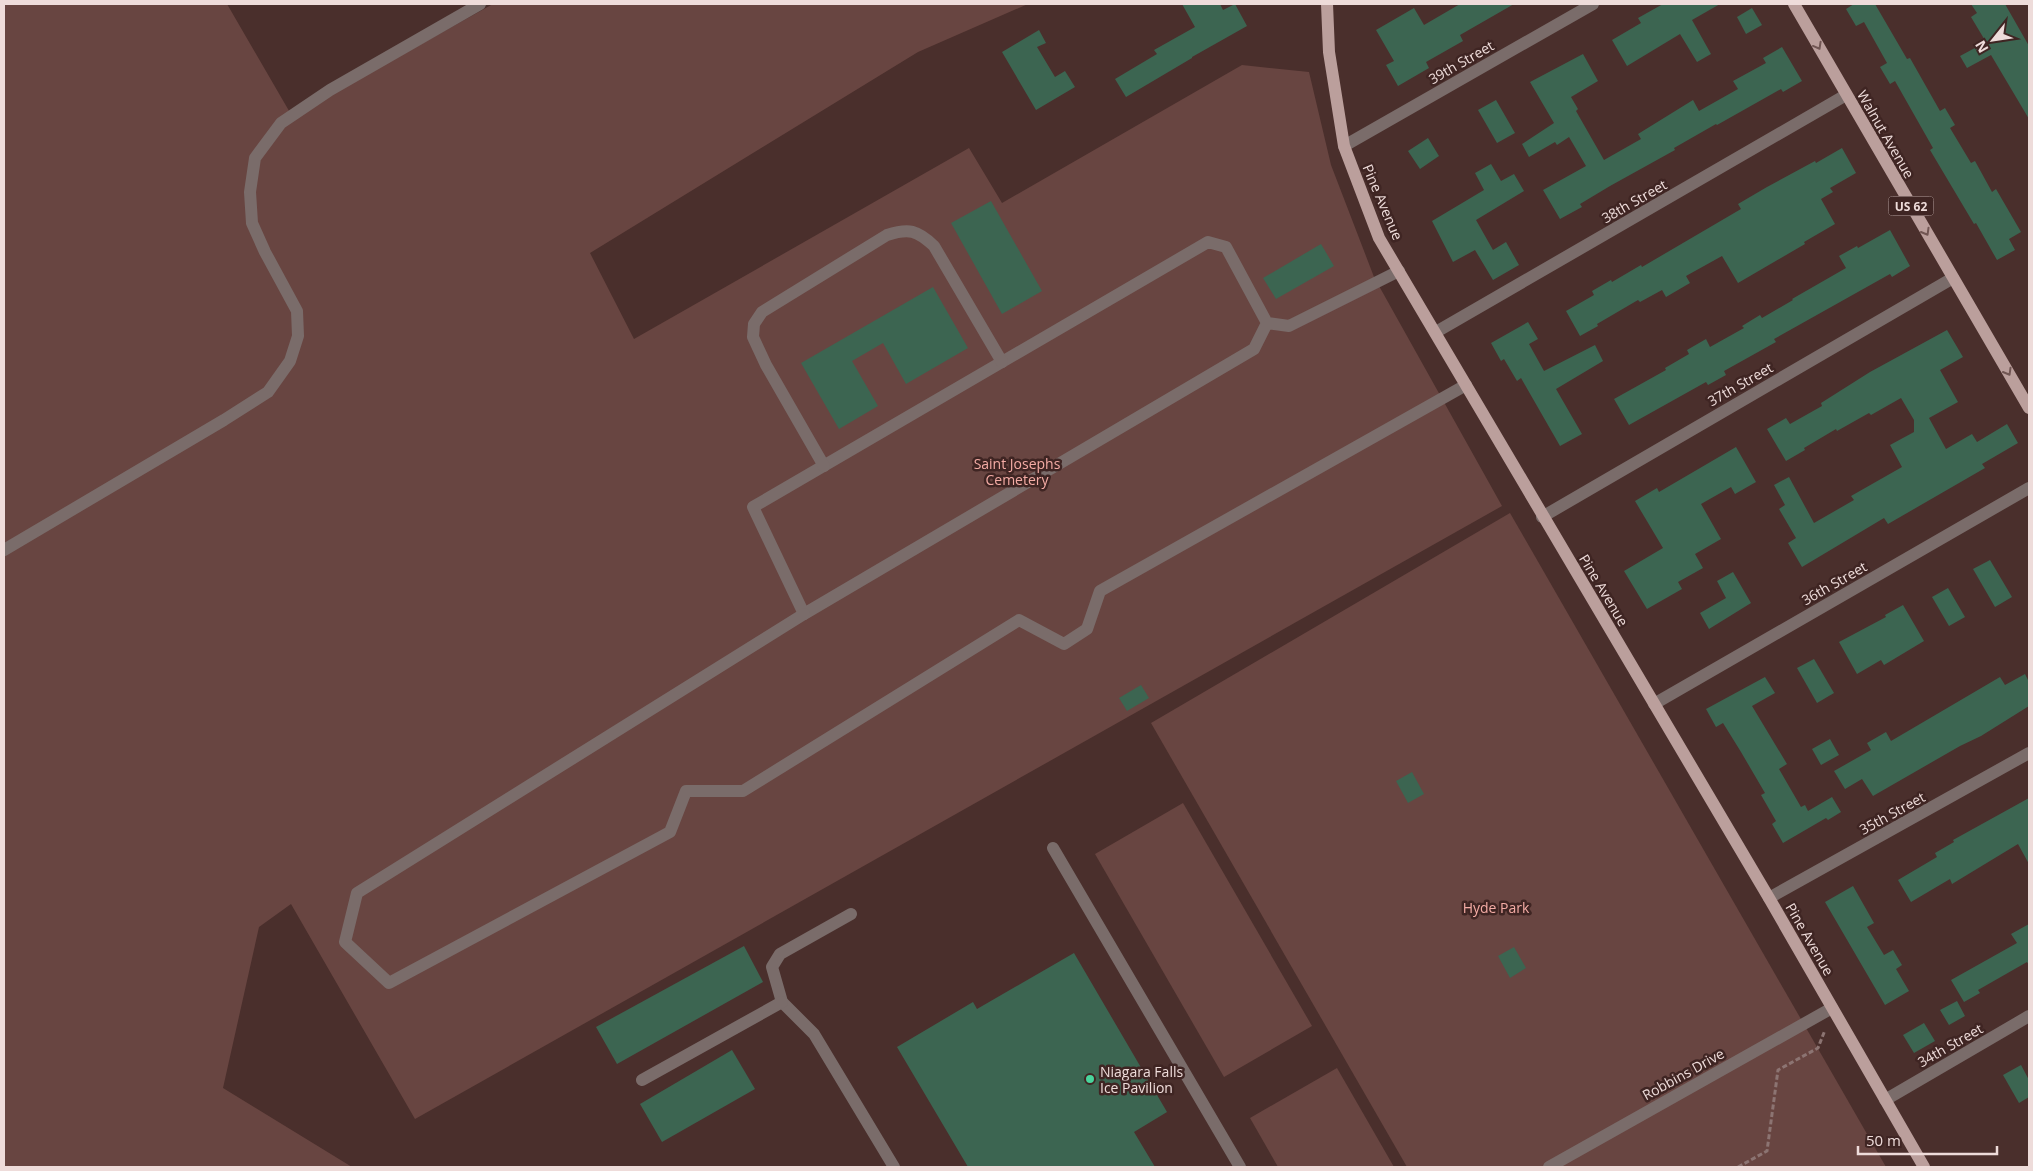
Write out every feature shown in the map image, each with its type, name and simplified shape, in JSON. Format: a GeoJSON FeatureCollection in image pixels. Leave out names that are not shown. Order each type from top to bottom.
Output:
{"type":"FeatureCollection","features":[{"type":"Feature","properties":{"kind":"main road","name":"Pine Avenue"},"geometry":{"type":"LineString","coordinates":[[1327,4],[1329,52],[1344,146],[1379,238],[1436,332],[1542,517],[1769,898],[1924,1167]]}},
{"type":"Feature","properties":{"kind":"main road","name":"Walnut Avenue"},"geometry":{"type":"LineString","coordinates":[[1794,4],[2029,408]]}},
{"type":"Feature","properties":{"kind":"street"},"geometry":{"type":"LineString","coordinates":[[4,550],[268,392],[290,361],[298,336],[297,311],[265,252],[252,222],[250,192],[255,158],[281,123],[330,90],[480,4]]}},
{"type":"Feature","properties":{"kind":"street","name":"39th Street"},"geometry":{"type":"LineString","coordinates":[[1344,146],[1593,4]]}},
{"type":"Feature","properties":{"kind":"street","name":"38th Street"},"geometry":{"type":"LineString","coordinates":[[1436,332],[1846,96]]}},
{"type":"Feature","properties":{"kind":"street"},"geometry":{"type":"LineString","coordinates":[[824,466],[766,366],[753,337],[754,324],[762,312],[887,235],[904,230],[921,234],[934,246],[1002,362]]}},
{"type":"Feature","properties":{"kind":"street"},"geometry":{"type":"LineString","coordinates":[[804,614],[752,507],[1208,242],[1226,247],[1267,323]]}},
{"type":"Feature","properties":{"kind":"street"},"geometry":{"type":"LineString","coordinates":[[1267,323],[1289,326],[1399,271]]}},
{"type":"Feature","properties":{"kind":"street","name":"37th Street"},"geometry":{"type":"LineString","coordinates":[[1542,517],[1953,278]]}},
{"type":"Feature","properties":{"kind":"street"},"geometry":{"type":"LineString","coordinates":[[1267,323],[1254,349],[804,614],[357,893],[345,942],[388,983],[670,832],[686,791],[743,791],[1019,620],[1064,644],[1087,629],[1100,591],[1466,385]]}},
{"type":"Feature","properties":{"kind":"street","name":"36th Street"},"geometry":{"type":"LineString","coordinates":[[1654,704],[2029,488]]}},
{"type":"Feature","properties":{"kind":"street","name":"35th Street"},"geometry":{"type":"LineString","coordinates":[[1769,898],[2029,753]]}},
{"type":"Feature","properties":{"kind":"street"},"geometry":{"type":"LineString","coordinates":[[1053,848],[1240,1167]]}},
{"type":"Feature","properties":{"kind":"street"},"geometry":{"type":"LineString","coordinates":[[851,914],[780,954],[772,967],[782,1002],[814,1034],[894,1167]]}},
{"type":"Feature","properties":{"kind":"street"},"geometry":{"type":"LineString","coordinates":[[642,1080],[782,1002]]}},
{"type":"Feature","properties":{"kind":"street","name":"Robbins Drive"},"geometry":{"type":"LineString","coordinates":[[1549,1167],[1832,1008]]}},
{"type":"Feature","properties":{"kind":"street","name":"34th Street"},"geometry":{"type":"LineString","coordinates":[[1885,1100],[2029,1016]]}},
{"type":"Feature","properties":{"kind":"path"},"geometry":{"type":"LineString","coordinates":[[1738,1167],[1767,1151],[1778,1070],[1818,1048],[1832,1008]]}},
{"type":"Feature","properties":{"kind":"green space","name":"Saint Josephs Cemetery"},"geometry":{"type":"Polygon","coordinates":[[[4,4],[227,4],[292,116],[493,4],[1028,4],[918,52],[590,253],[634,339],[969,148],[1002,203],[1242,65],[1309,72],[1331,165],[1374,277],[1502,506],[415,1119],[291,904],[259,927],[223,1088],[352,1167],[4,1167],[4,4]]]}},
{"type":"Feature","properties":{"kind":"green space","name":"Hyde Park"},"geometry":{"type":"Polygon","coordinates":[[[1510,513],[1886,1167],[1407,1167],[1151,723],[1510,513]]]}},
{"type":"Feature","properties":{"kind":"green space"},"geometry":{"type":"Polygon","coordinates":[[[1183,803],[1312,1026],[1224,1077],[1095,854],[1183,803]]]}},
{"type":"Feature","properties":{"kind":"green space"},"geometry":{"type":"Polygon","coordinates":[[[1337,1068],[1394,1167],[1278,1167],[1250,1118],[1337,1068]]]}},
{"type":"Feature","properties":{"kind":"building"},"geometry":{"type":"Polygon","coordinates":[[[1182,4],[1220,4],[1223,10],[1235,4],[1247,26],[1126,97],[1115,79],[1157,54],[1154,50],[1195,27],[1182,4]]]}},
{"type":"Feature","properties":{"kind":"building"},"geometry":{"type":"Polygon","coordinates":[[[1460,4],[1514,4],[1460,35],[1463,41],[1426,62],[1429,68],[1398,86],[1386,65],[1394,61],[1376,30],[1414,8],[1424,25],[1460,4]]]}},
{"type":"Feature","properties":{"kind":"building"},"geometry":{"type":"Polygon","coordinates":[[[1663,4],[1720,4],[1692,20],[1711,54],[1697,62],[1680,34],[1627,66],[1612,40],[1641,23],[1638,18],[1663,4]]]}},
{"type":"Feature","properties":{"kind":"building"},"geometry":{"type":"Polygon","coordinates":[[[1854,4],[1875,4],[1907,59],[1910,58],[1940,111],[1945,108],[1955,125],[1950,128],[1971,163],[1975,161],[1992,192],[1996,189],[2021,232],[2009,239],[2015,250],[1997,260],[1930,150],[1933,148],[1895,81],[1890,84],[1880,67],[1887,63],[1864,22],[1856,26],[1846,9],[1854,4]]]}},
{"type":"Feature","properties":{"kind":"building"},"geometry":{"type":"Polygon","coordinates":[[[1971,4],[2005,4],[2029,46],[2029,119],[1991,55],[1967,68],[1960,56],[1986,42],[1971,17],[1977,13],[1971,4]]]}},
{"type":"Feature","properties":{"kind":"building"},"geometry":{"type":"Polygon","coordinates":[[[1752,8],[1762,25],[1746,34],[1737,17],[1752,8]]]}},
{"type":"Feature","properties":{"kind":"building"},"geometry":{"type":"Polygon","coordinates":[[[1039,30],[1046,43],[1037,47],[1055,77],[1065,71],[1075,87],[1036,110],[1002,52],[1039,30]]]}},
{"type":"Feature","properties":{"kind":"building"},"geometry":{"type":"Polygon","coordinates":[[[1782,47],[1802,81],[1783,92],[1781,89],[1716,124],[1674,148],[1675,150],[1580,204],[1582,207],[1560,219],[1543,190],[1586,166],[1569,137],[1557,145],[1555,142],[1529,157],[1522,144],[1554,123],[1530,82],[1583,54],[1598,81],[1571,97],[1578,109],[1576,111],[1604,160],[1641,139],[1638,134],[1693,100],[1699,111],[1738,89],[1733,81],[1766,63],[1763,58],[1782,47]]]}},
{"type":"Feature","properties":{"kind":"building"},"geometry":{"type":"Polygon","coordinates":[[[1496,100],[1515,133],[1497,143],[1478,110],[1496,100]]]}},
{"type":"Feature","properties":{"kind":"building"},"geometry":{"type":"Polygon","coordinates":[[[1428,138],[1439,156],[1420,169],[1408,151],[1428,138]]]}},
{"type":"Feature","properties":{"kind":"building"},"geometry":{"type":"Polygon","coordinates":[[[1842,148],[1856,173],[1830,188],[1833,192],[1821,199],[1835,224],[1738,283],[1722,256],[1686,276],[1690,283],[1666,297],[1662,290],[1640,302],[1638,300],[1580,336],[1566,311],[1594,295],[1592,291],[1641,265],[1642,267],[1741,209],[1738,204],[1842,148]]]}},
{"type":"Feature","properties":{"kind":"building"},"geometry":{"type":"Polygon","coordinates":[[[1491,164],[1501,181],[1514,174],[1524,191],[1476,220],[1493,250],[1506,242],[1519,265],[1493,280],[1475,250],[1453,262],[1432,221],[1484,190],[1475,173],[1491,164]]]}},
{"type":"Feature","properties":{"kind":"building"},"geometry":{"type":"Polygon","coordinates":[[[991,201],[1042,291],[1002,314],[951,223],[991,201]]]}},
{"type":"Feature","properties":{"kind":"building"},"geometry":{"type":"Polygon","coordinates":[[[1890,230],[1910,266],[1892,277],[1890,274],[1774,339],[1776,342],[1724,371],[1726,375],[1708,385],[1706,382],[1629,425],[1614,399],[1666,370],[1665,368],[1689,354],[1687,350],[1706,339],[1710,347],[1744,328],[1742,326],[1760,315],[1762,318],[1846,268],[1839,256],[1857,246],[1858,248],[1890,230]]]}},
{"type":"Feature","properties":{"kind":"building"},"geometry":{"type":"Polygon","coordinates":[[[1321,244],[1334,266],[1276,299],[1263,278],[1321,244]]]}},
{"type":"Feature","properties":{"kind":"building"},"geometry":{"type":"Polygon","coordinates":[[[933,287],[968,348],[906,384],[883,343],[852,361],[878,406],[839,429],[801,363],[933,287]]]}},
{"type":"Feature","properties":{"kind":"building"},"geometry":{"type":"Polygon","coordinates":[[[1528,322],[1538,339],[1529,344],[1544,371],[1595,345],[1603,361],[1556,389],[1582,434],[1560,446],[1521,378],[1517,381],[1504,359],[1501,361],[1491,343],[1528,322]]]}},
{"type":"Feature","properties":{"kind":"building"},"geometry":{"type":"Polygon","coordinates":[[[1947,330],[1963,357],[1940,370],[1958,402],[1929,418],[1946,449],[1972,434],[1977,442],[2007,424],[2018,443],[1982,464],[1985,468],[1888,524],[1884,518],[1802,567],[1788,543],[1796,538],[1779,509],[1785,505],[1774,485],[1789,477],[1814,523],[1854,500],[1851,496],[1902,467],[1890,445],[1914,432],[1914,420],[1901,398],[1871,415],[1869,413],[1837,431],[1836,429],[1786,461],[1767,429],[1786,418],[1790,424],[1822,406],[1821,403],[1870,372],[1947,330]]]}},
{"type":"Feature","properties":{"kind":"building"},"geometry":{"type":"Polygon","coordinates":[[[1736,447],[1756,482],[1735,494],[1731,487],[1701,504],[1721,539],[1695,554],[1703,568],[1678,582],[1682,589],[1647,609],[1624,571],[1663,548],[1635,501],[1657,488],[1659,492],[1736,447]]]}},
{"type":"Feature","properties":{"kind":"building"},"geometry":{"type":"Polygon","coordinates":[[[1990,560],[2012,597],[1995,607],[1973,569],[1990,560]]]}},
{"type":"Feature","properties":{"kind":"building"},"geometry":{"type":"Polygon","coordinates":[[[1733,572],[1751,603],[1709,629],[1700,613],[1726,598],[1717,581],[1733,572]]]}},
{"type":"Feature","properties":{"kind":"building"},"geometry":{"type":"Polygon","coordinates":[[[1948,588],[1965,617],[1949,626],[1932,597],[1948,588]]]}},
{"type":"Feature","properties":{"kind":"building"},"geometry":{"type":"Polygon","coordinates":[[[1903,605],[1924,641],[1884,665],[1881,660],[1857,674],[1839,642],[1886,617],[1885,615],[1903,605]]]}},
{"type":"Feature","properties":{"kind":"building"},"geometry":{"type":"Polygon","coordinates":[[[1814,659],[1834,693],[1817,703],[1797,668],[1814,659]]]}},
{"type":"Feature","properties":{"kind":"building"},"geometry":{"type":"Polygon","coordinates":[[[2025,674],[2029,682],[2029,706],[1981,736],[1873,796],[1862,779],[1845,789],[1834,771],[1871,750],[1867,743],[1886,732],[1891,741],[2000,677],[2005,685],[2025,674]]]}},
{"type":"Feature","properties":{"kind":"building"},"geometry":{"type":"Polygon","coordinates":[[[1765,677],[1775,693],[1752,706],[1787,764],[1779,769],[1801,807],[1805,805],[1808,811],[1832,797],[1841,812],[1828,820],[1826,818],[1783,843],[1772,824],[1776,821],[1761,795],[1765,793],[1723,723],[1716,727],[1706,709],[1765,677]]]}},
{"type":"Feature","properties":{"kind":"building"},"geometry":{"type":"Polygon","coordinates":[[[1141,685],[1149,698],[1127,711],[1119,698],[1141,685]]]}},
{"type":"Feature","properties":{"kind":"building"},"geometry":{"type":"Polygon","coordinates":[[[1830,739],[1839,755],[1821,765],[1812,749],[1830,739]]]}},
{"type":"Feature","properties":{"kind":"building"},"geometry":{"type":"Polygon","coordinates":[[[1412,772],[1424,794],[1408,803],[1396,781],[1412,772]]]}},
{"type":"Feature","properties":{"kind":"building"},"geometry":{"type":"Polygon","coordinates":[[[2029,798],[2029,864],[2018,844],[1952,884],[1950,879],[1911,902],[1898,880],[1937,857],[1935,853],[1954,842],[1953,840],[2029,798]]]}},
{"type":"Feature","properties":{"kind":"building"},"geometry":{"type":"Polygon","coordinates":[[[1853,886],[1874,923],[1867,927],[1884,955],[1893,950],[1902,965],[1896,969],[1909,991],[1885,1005],[1825,902],[1853,886]]]}},
{"type":"Feature","properties":{"kind":"building"},"geometry":{"type":"Polygon","coordinates":[[[2029,924],[2029,965],[2027,962],[1978,990],[1980,993],[1964,1002],[1951,980],[2017,943],[2011,934],[2029,924]]]}},
{"type":"Feature","properties":{"kind":"building"},"geometry":{"type":"Polygon","coordinates":[[[744,946],[763,982],[617,1064],[596,1027],[744,946]]]}},
{"type":"Feature","properties":{"kind":"building"},"geometry":{"type":"Polygon","coordinates":[[[1514,947],[1526,968],[1510,978],[1498,956],[1514,947]]]}},
{"type":"Feature","properties":{"kind":"building","name":"Niagara Falls Ice Pavilion"},"geometry":{"type":"Polygon","coordinates":[[[1074,953],[1167,1112],[1134,1132],[1155,1167],[968,1167],[897,1047],[973,1002],[977,1009],[1074,953]]]}},
{"type":"Feature","properties":{"kind":"building"},"geometry":{"type":"Polygon","coordinates":[[[1957,1001],[1965,1016],[1949,1025],[1940,1010],[1957,1001]]]}},
{"type":"Feature","properties":{"kind":"building"},"geometry":{"type":"Polygon","coordinates":[[[1924,1023],[1935,1041],[1914,1053],[1903,1035],[1924,1023]]]}},
{"type":"Feature","properties":{"kind":"building"},"geometry":{"type":"Polygon","coordinates":[[[732,1050],[755,1089],[662,1142],[640,1104],[732,1050]]]}},
{"type":"Feature","properties":{"kind":"building"},"geometry":{"type":"Polygon","coordinates":[[[2021,1065],[2029,1080],[2029,1097],[2019,1103],[2003,1075],[2021,1065]]]}},
{"type":"Feature","properties":{"kind":"place","name":"Niagara Falls Ice Pavilion"},"geometry":{"type":"Point","coordinates":[1090,1079]}}]}
